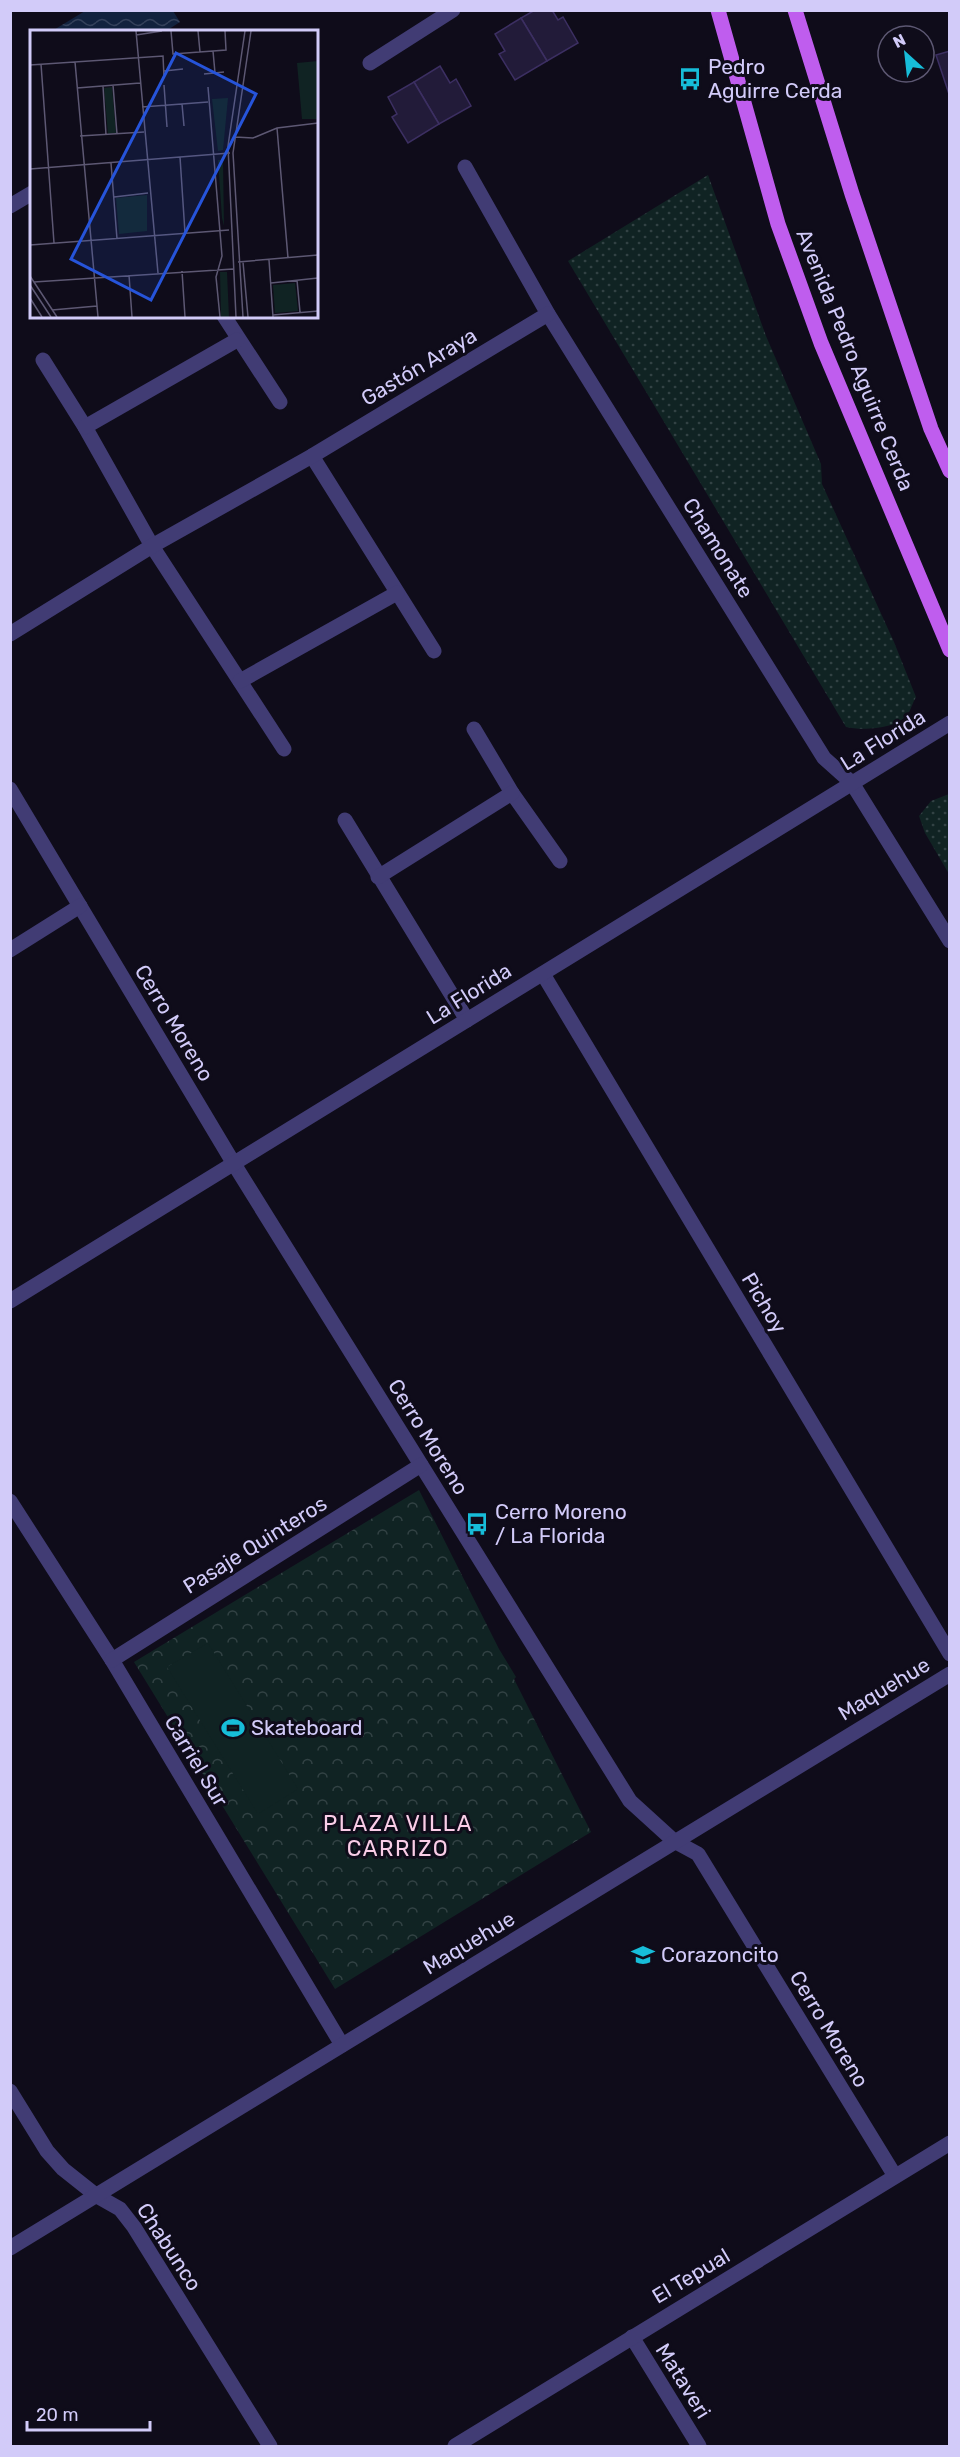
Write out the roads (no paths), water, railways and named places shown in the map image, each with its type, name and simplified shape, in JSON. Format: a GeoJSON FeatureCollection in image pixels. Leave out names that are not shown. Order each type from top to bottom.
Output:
{"type":"FeatureCollection","features":[{"type":"Feature","properties":{"kind":"main road","name":"Avenida Pedro Aguirre Cerda"},"geometry":{"type":"LineString","coordinates":[[718,10],[778,224],[820,343],[950,650]]}},
{"type":"Feature","properties":{"kind":"main road"},"geometry":{"type":"LineString","coordinates":[[795,10],[856,205],[931,429],[950,471]]}},
{"type":"Feature","properties":{"kind":"street"},"geometry":{"type":"LineString","coordinates":[[370,63],[453,10]]}},
{"type":"Feature","properties":{"kind":"street","name":"Chamonate"},"geometry":{"type":"LineString","coordinates":[[465,167],[548,314],[824,758],[852,783],[950,941]]}},
{"type":"Feature","properties":{"kind":"street"},"geometry":{"type":"LineString","coordinates":[[10,206],[30,194]]}},
{"type":"Feature","properties":{"kind":"street","name":"Gastón Araya"},"geometry":{"type":"LineString","coordinates":[[10,634],[152,546],[312,456],[548,314]]}},
{"type":"Feature","properties":{"kind":"street"},"geometry":{"type":"LineString","coordinates":[[225,318],[237,340],[280,402]]}},
{"type":"Feature","properties":{"kind":"street"},"geometry":{"type":"LineString","coordinates":[[85,427],[237,340]]}},
{"type":"Feature","properties":{"kind":"street"},"geometry":{"type":"LineString","coordinates":[[43,360],[85,427],[152,546],[284,749]]}},
{"type":"Feature","properties":{"kind":"street"},"geometry":{"type":"LineString","coordinates":[[312,456],[434,651]]}},
{"type":"Feature","properties":{"kind":"street"},"geometry":{"type":"LineString","coordinates":[[240,681],[397,593]]}},
{"type":"Feature","properties":{"kind":"street","name":"La Florida"},"geometry":{"type":"LineString","coordinates":[[10,1301],[950,723]]}},
{"type":"Feature","properties":{"kind":"street"},"geometry":{"type":"LineString","coordinates":[[474,729],[512,793],[560,861]]}},
{"type":"Feature","properties":{"kind":"street","name":"Cerro Moreno"},"geometry":{"type":"LineString","coordinates":[[10,789],[234,1164],[630,1801],[674,1841],[698,1854],[894,2176]]}},
{"type":"Feature","properties":{"kind":"street"},"geometry":{"type":"LineString","coordinates":[[378,877],[512,793]]}},
{"type":"Feature","properties":{"kind":"street"},"geometry":{"type":"LineString","coordinates":[[345,820],[467,1020]]}},
{"type":"Feature","properties":{"kind":"street"},"geometry":{"type":"LineString","coordinates":[[10,950],[80,906]]}},
{"type":"Feature","properties":{"kind":"street","name":"Pichoy"},"geometry":{"type":"LineString","coordinates":[[543,974],[950,1654]]}},
{"type":"Feature","properties":{"kind":"street","name":"Pasaje Quinteros"},"geometry":{"type":"LineString","coordinates":[[112,1660],[421,1465]]}},
{"type":"Feature","properties":{"kind":"street","name":"Carriel Sur"},"geometry":{"type":"LineString","coordinates":[[10,1501],[112,1660],[342,2045]]}},
{"type":"Feature","properties":{"kind":"street","name":"Maquehue"},"geometry":{"type":"LineString","coordinates":[[10,2248],[950,1674]]}},
{"type":"Feature","properties":{"kind":"street","name":"Chabunco"},"geometry":{"type":"LineString","coordinates":[[10,2091],[47,2151],[63,2169],[97,2196],[120,2209],[134,2227],[270,2446]]}},
{"type":"Feature","properties":{"kind":"street","name":"El Tepual"},"geometry":{"type":"LineString","coordinates":[[455,2446],[950,2143]]}},
{"type":"Feature","properties":{"kind":"street","name":"Mataveri"},"geometry":{"type":"LineString","coordinates":[[632,2337],[699,2446]]}},
{"type":"Feature","properties":{"kind":"water"},"geometry":{"type":"Polygon","coordinates":[[[85,11],[173,11],[180,22],[168,30],[54,30],[85,11]]]}},
{"type":"Feature","properties":{"kind":"place","name":"Pedro Aguirre Cerda"},"geometry":{"type":"Point","coordinates":[690,79]}},
{"type":"Feature","properties":{"kind":"place","name":"Cerro Moreno / La Florida"},"geometry":{"type":"Point","coordinates":[477,1524]}},
{"type":"Feature","properties":{"kind":"place","name":"Skateboard"},"geometry":{"type":"Point","coordinates":[233,1728]}},
{"type":"Feature","properties":{"kind":"place","name":"Corazoncito"},"geometry":{"type":"Point","coordinates":[643,1955]}},
{"type":"Feature","properties":{"kind":"district","name":"PLAZA VILLA CARRIZO"},"geometry":{"type":"Point","coordinates":[398,1836]}}]}
